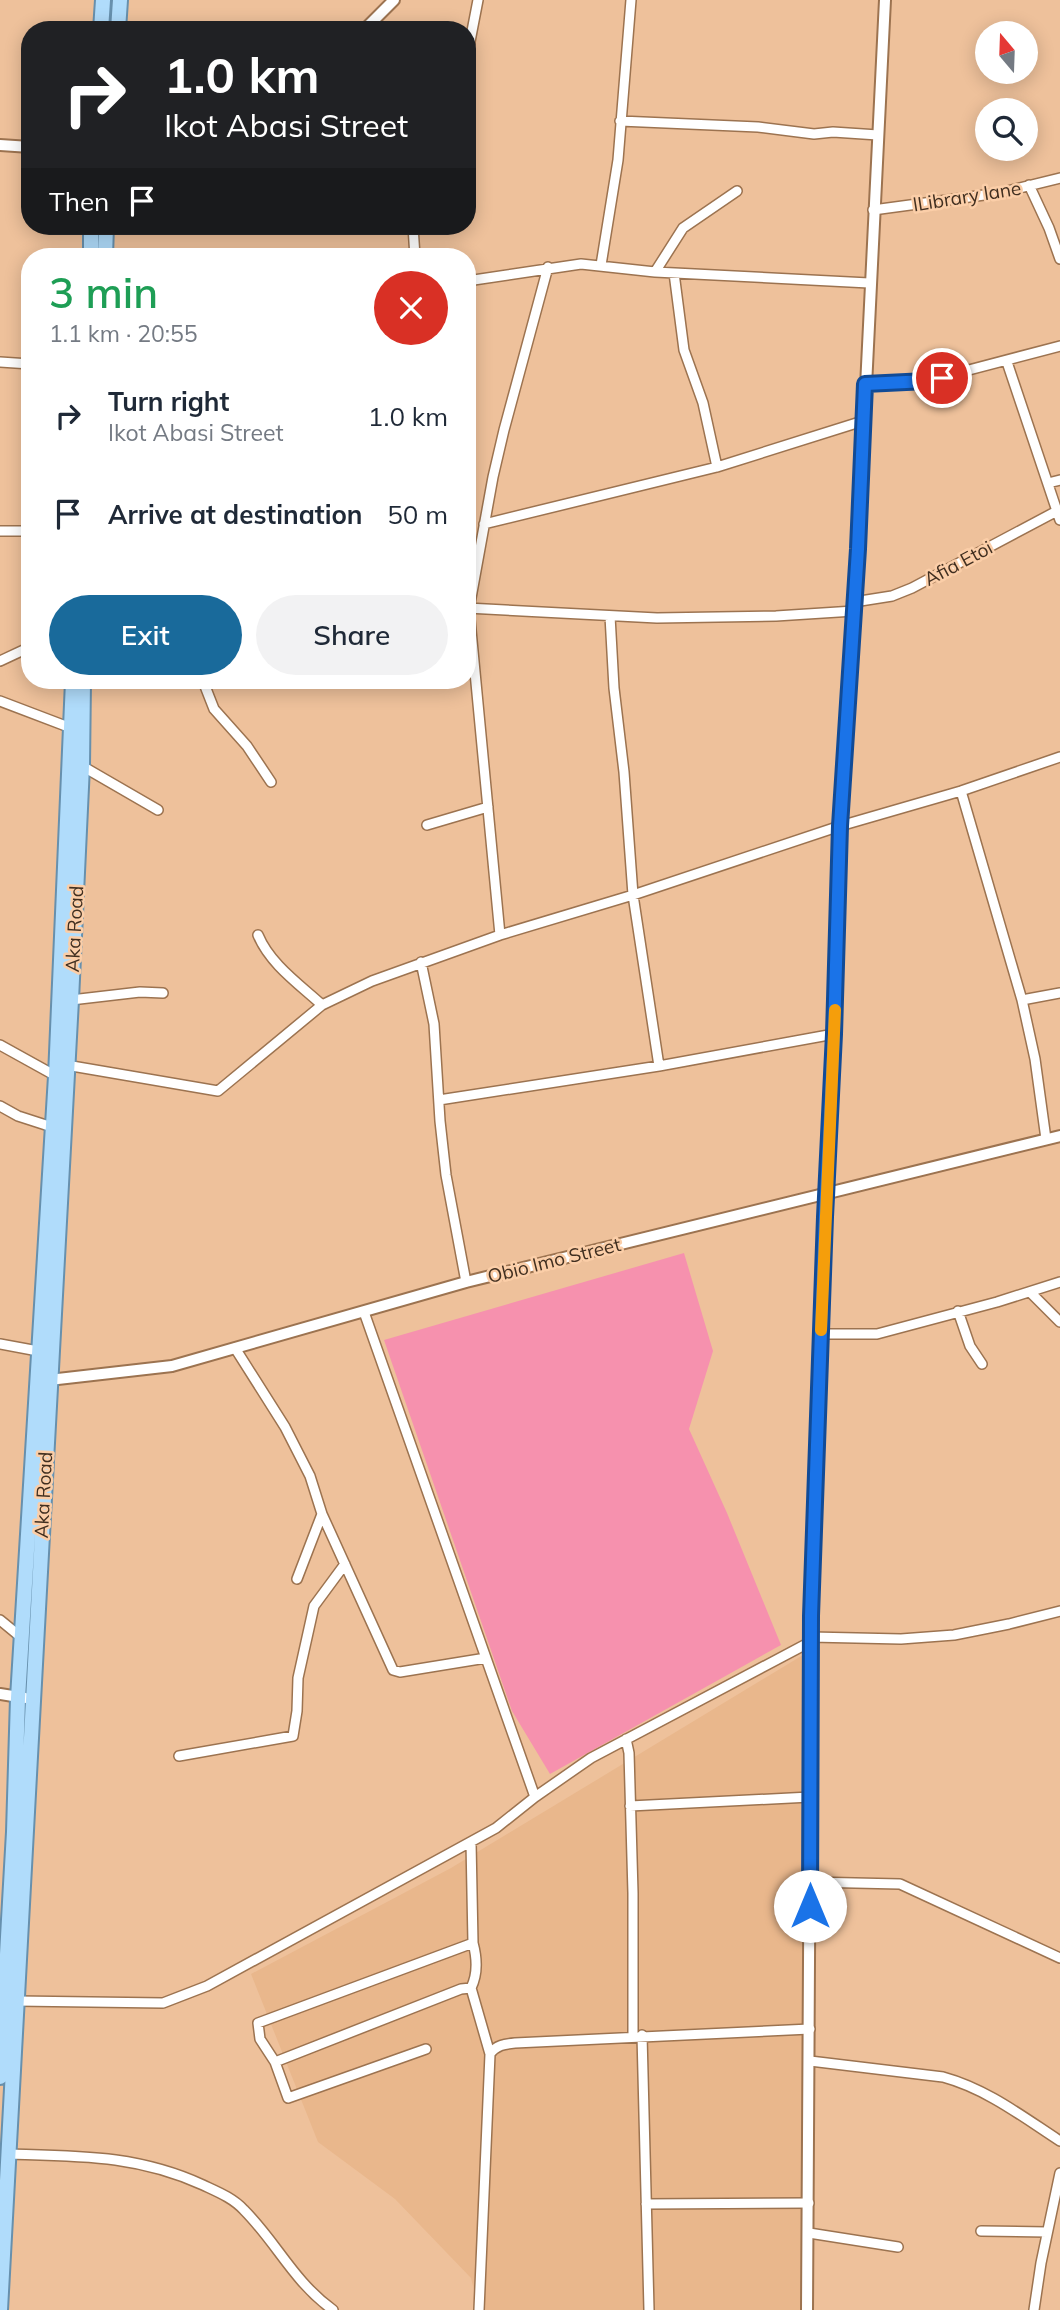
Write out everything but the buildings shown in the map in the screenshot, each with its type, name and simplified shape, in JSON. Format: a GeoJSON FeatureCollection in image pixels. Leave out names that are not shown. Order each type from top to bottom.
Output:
{"type":"FeatureCollection","features":[{"type":"Feature","properties":{"kind":"main road"},"geometry":{"type":"LineString","coordinates":[[102,21],[103,0]]}},
{"type":"Feature","properties":{"kind":"main road"},"geometry":{"type":"LineString","coordinates":[[119,21],[120,0]]}},
{"type":"Feature","properties":{"kind":"main road","name":"Aka Road"},"geometry":{"type":"LineString","coordinates":[[0,2077],[14,1832],[49,1380],[73,689]]}},
{"type":"Feature","properties":{"kind":"main road","name":"Aka Road"},"geometry":{"type":"LineString","coordinates":[[0,2310],[17,2001],[25,1698],[22,1638],[52,1127],[71,1000],[83,689]]}},
{"type":"Feature","properties":{"kind":"street"},"geometry":{"type":"LineString","coordinates":[[373,21],[394,0]]}},
{"type":"Feature","properties":{"kind":"street"},"geometry":{"type":"LineString","coordinates":[[474,21],[478,0]]}},
{"type":"Feature","properties":{"kind":"street"},"geometry":{"type":"LineString","coordinates":[[601,265],[618,160],[631,0]]}},
{"type":"Feature","properties":{"kind":"street"},"geometry":{"type":"LineString","coordinates":[[807,2310],[810,2203],[811,1637],[821,1334],[840,826],[885,0]]}},
{"type":"Feature","properties":{"kind":"street"},"geometry":{"type":"LineString","coordinates":[[620,121],[758,127],[814,134],[833,132],[878,135]]}},
{"type":"Feature","properties":{"kind":"street"},"geometry":{"type":"LineString","coordinates":[[0,145],[21,146]]}},
{"type":"Feature","properties":{"kind":"street","name":"lLibrary lane"},"geometry":{"type":"LineString","coordinates":[[873,210],[999,192],[1060,178]]}},
{"type":"Feature","properties":{"kind":"street"},"geometry":{"type":"LineString","coordinates":[[1029,186],[1060,259]]}},
{"type":"Feature","properties":{"kind":"street"},"geometry":{"type":"LineString","coordinates":[[655,272],[683,228],[737,191]]}},
{"type":"Feature","properties":{"kind":"street"},"geometry":{"type":"LineString","coordinates":[[476,280],[548,268],[601,265],[655,272],[869,283]]}},
{"type":"Feature","properties":{"kind":"street"},"geometry":{"type":"LineString","coordinates":[[476,566],[504,430],[548,268]]}},
{"type":"Feature","properties":{"kind":"street"},"geometry":{"type":"LineString","coordinates":[[674,273],[684,350],[703,403],[717,467]]}},
{"type":"Feature","properties":{"kind":"street"},"geometry":{"type":"LineString","coordinates":[[865,384],[927,381],[1060,346]]}},
{"type":"Feature","properties":{"kind":"street"},"geometry":{"type":"LineString","coordinates":[[0,362],[21,363]]}},
{"type":"Feature","properties":{"kind":"street"},"geometry":{"type":"LineString","coordinates":[[1007,362],[1059,515]]}},
{"type":"Feature","properties":{"kind":"street"},"geometry":{"type":"LineString","coordinates":[[484,524],[717,467],[863,421]]}},
{"type":"Feature","properties":{"kind":"street"},"geometry":{"type":"LineString","coordinates":[[1048,483],[1060,480]]}},
{"type":"Feature","properties":{"kind":"street","name":"Afia Etoi"},"geometry":{"type":"LineString","coordinates":[[476,609],[657,618],[750,616],[854,607],[892,596],[1059,515]]}},
{"type":"Feature","properties":{"kind":"street"},"geometry":{"type":"LineString","coordinates":[[0,531],[21,531]]}},
{"type":"Feature","properties":{"kind":"street"},"geometry":{"type":"LineString","coordinates":[[610,616],[633,895],[659,1066]]}},
{"type":"Feature","properties":{"kind":"street"},"geometry":{"type":"LineString","coordinates":[[0,662],[21,652]]}},
{"type":"Feature","properties":{"kind":"street"},"geometry":{"type":"LineString","coordinates":[[476,688],[500,935]]}},
{"type":"Feature","properties":{"kind":"street"},"geometry":{"type":"LineString","coordinates":[[206,689],[214,709],[247,746],[271,782]]}},
{"type":"Feature","properties":{"kind":"street"},"geometry":{"type":"LineString","coordinates":[[0,701],[71,728]]}},
{"type":"Feature","properties":{"kind":"street"},"geometry":{"type":"LineString","coordinates":[[0,1045],[61,1070],[218,1091],[322,1005],[372,981],[500,935],[633,895],[840,826],[961,791],[1060,757]]}},
{"type":"Feature","properties":{"kind":"street"},"geometry":{"type":"LineString","coordinates":[[82,766],[158,810]]}},
{"type":"Feature","properties":{"kind":"street"},"geometry":{"type":"LineString","coordinates":[[961,791],[1022,1000],[1035,1059],[1046,1139]]}},
{"type":"Feature","properties":{"kind":"street"},"geometry":{"type":"LineString","coordinates":[[427,825],[488,807]]}},
{"type":"Feature","properties":{"kind":"street"},"geometry":{"type":"LineString","coordinates":[[258,935],[264,949],[273,959],[322,1005]]}},
{"type":"Feature","properties":{"kind":"street"},"geometry":{"type":"LineString","coordinates":[[421,962],[434,1024],[446,1175],[466,1282]]}},
{"type":"Feature","properties":{"kind":"street"},"geometry":{"type":"LineString","coordinates":[[71,1000],[140,992],[163,993]]}},
{"type":"Feature","properties":{"kind":"street"},"geometry":{"type":"LineString","coordinates":[[1022,1000],[1060,993]]}},
{"type":"Feature","properties":{"kind":"street"},"geometry":{"type":"LineString","coordinates":[[439,1100],[659,1066],[834,1034]]}},
{"type":"Feature","properties":{"kind":"street"},"geometry":{"type":"LineString","coordinates":[[0,1106],[18,1116],[52,1127]]}},
{"type":"Feature","properties":{"kind":"street","name":"Obio Imo Street"},"geometry":{"type":"LineString","coordinates":[[49,1380],[172,1366],[466,1282],[1060,1136]]}},
{"type":"Feature","properties":{"kind":"street"},"geometry":{"type":"LineString","coordinates":[[821,1334],[877,1334],[1060,1282]]}},
{"type":"Feature","properties":{"kind":"street"},"geometry":{"type":"LineString","coordinates":[[1030,1292],[1060,1322]]}},
{"type":"Feature","properties":{"kind":"street"},"geometry":{"type":"LineString","coordinates":[[958,1311],[970,1346],[982,1364]]}},
{"type":"Feature","properties":{"kind":"street"},"geometry":{"type":"LineString","coordinates":[[364,1312],[535,1797]]}},
{"type":"Feature","properties":{"kind":"street"},"geometry":{"type":"LineString","coordinates":[[0,1344],[38,1351]]}},
{"type":"Feature","properties":{"kind":"street"},"geometry":{"type":"LineString","coordinates":[[235,1348],[285,1427],[310,1476],[323,1514],[393,1670],[400,1672],[486,1658]]}},
{"type":"Feature","properties":{"kind":"street"},"geometry":{"type":"LineString","coordinates":[[297,1579],[323,1514]]}},
{"type":"Feature","properties":{"kind":"street"},"geometry":{"type":"LineString","coordinates":[[179,1756],[293,1735],[298,1678],[314,1606],[345,1564]]}},
{"type":"Feature","properties":{"kind":"street"},"geometry":{"type":"LineString","coordinates":[[811,1637],[901,1639],[954,1635],[1009,1625],[1060,1611]]}},
{"type":"Feature","properties":{"kind":"street"},"geometry":{"type":"LineString","coordinates":[[0,1619],[22,1638]]}},
{"type":"Feature","properties":{"kind":"street"},"geometry":{"type":"LineString","coordinates":[[17,2001],[163,2003],[180,1998],[219,1980],[496,1828],[591,1758],[811,1641],[811,1637]]}},
{"type":"Feature","properties":{"kind":"street"},"geometry":{"type":"LineString","coordinates":[[0,1694],[25,1698]]}},
{"type":"Feature","properties":{"kind":"street"},"geometry":{"type":"LineString","coordinates":[[626,1739],[649,2310]]}},
{"type":"Feature","properties":{"kind":"street"},"geometry":{"type":"LineString","coordinates":[[630,1806],[810,1797]]}},
{"type":"Feature","properties":{"kind":"street"},"geometry":{"type":"LineString","coordinates":[[471,1842],[473,1943],[477,1955],[475,1980],[471,1988],[490,2054],[479,2310]]}},
{"type":"Feature","properties":{"kind":"street"},"geometry":{"type":"LineString","coordinates":[[810,1882],[900,1884],[1060,1958]]}},
{"type":"Feature","properties":{"kind":"street"},"geometry":{"type":"LineString","coordinates":[[426,2049],[288,2098],[275,2062],[260,2039],[258,2023],[473,1943]]}},
{"type":"Feature","properties":{"kind":"street"},"geometry":{"type":"LineString","coordinates":[[275,2062],[471,1988]]}},
{"type":"Feature","properties":{"kind":"street"},"geometry":{"type":"LineString","coordinates":[[490,2054],[501,2045],[515,2043],[810,2029]]}},
{"type":"Feature","properties":{"kind":"street"},"geometry":{"type":"LineString","coordinates":[[810,2061],[943,2077],[964,2083],[993,2098],[1060,2141]]}},
{"type":"Feature","properties":{"kind":"street"},"geometry":{"type":"LineString","coordinates":[[9,2154],[101,2156],[180,2175],[227,2196],[242,2207],[255,2222],[298,2280],[333,2310]]}},
{"type":"Feature","properties":{"kind":"street"},"geometry":{"type":"LineString","coordinates":[[1034,2310],[1060,2174]]}},
{"type":"Feature","properties":{"kind":"street"},"geometry":{"type":"LineString","coordinates":[[646,2204],[810,2203]]}},
{"type":"Feature","properties":{"kind":"street"},"geometry":{"type":"LineString","coordinates":[[981,2231],[1047,2232]]}},
{"type":"Feature","properties":{"kind":"street"},"geometry":{"type":"LineString","coordinates":[[809,2233],[898,2247]]}},
{"type":"Feature","properties":{"kind":"shaded area"},"geometry":{"type":"Polygon","coordinates":[[[684,1253],[713,1351],[689,1429],[781,1645],[550,1774],[512,1711],[384,1340],[684,1253]]]}},
{"type":"Feature","properties":{"kind":"shaded area"},"geometry":{"type":"Polygon","coordinates":[[[808,1652],[808,2310],[479,2310],[471,2278],[395,2199],[318,2142],[251,1974],[451,1868],[808,1652]]]}},
{"type":"Feature","properties":{"kind":"slow traffic"},"geometry":{"type":"LineString","coordinates":[[821,1330],[835,1010]]}},
{"type":"Feature","properties":{"kind":"route"},"geometry":{"type":"LineString","coordinates":[[810,1906],[811,1616],[825,1217],[840,826],[858,549],[865,384],[942,378]]}}]}
